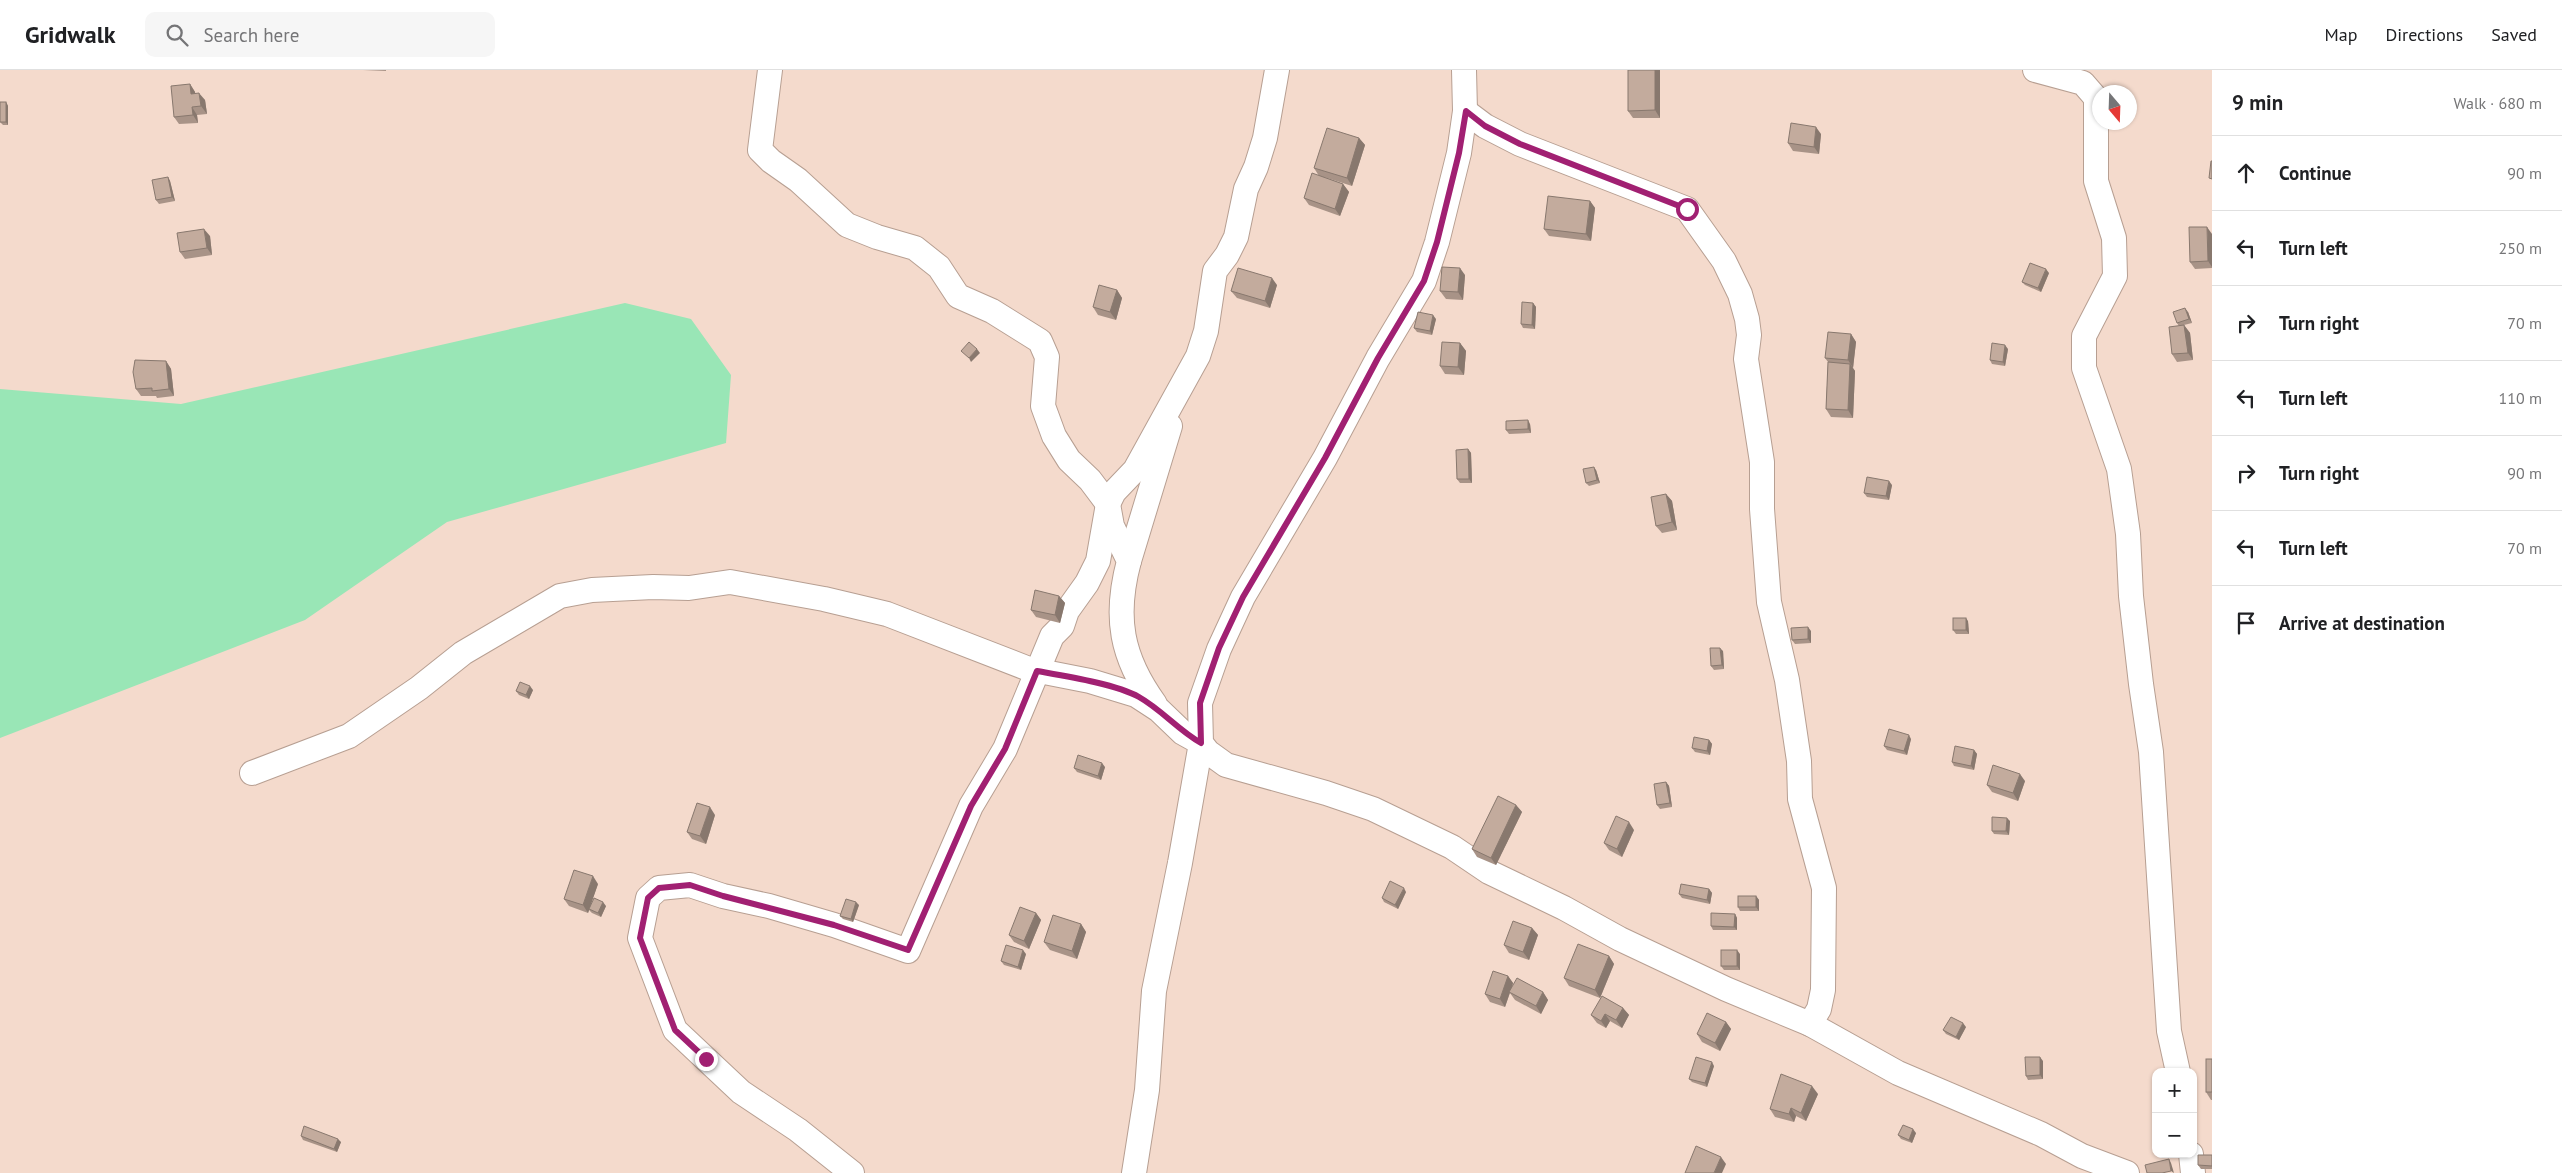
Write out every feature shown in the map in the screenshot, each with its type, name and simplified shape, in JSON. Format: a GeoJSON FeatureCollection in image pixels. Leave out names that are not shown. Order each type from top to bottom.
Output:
{"type":"FeatureCollection","features":[{"type":"Feature","properties":{"kind":"street"},"geometry":{"type":"LineString","coordinates":[[770,70],[760,150],[771,161],[798,180],[847,225],[877,237],[915,248],[939,267],[958,296],[992,311],[1040,340],[1047,356],[1043,406],[1054,436],[1069,460],[1090,480],[1108,504],[1112,526],[1129,561]]}},
{"type":"Feature","properties":{"kind":"street"},"geometry":{"type":"LineString","coordinates":[[852,1173],[798,1130],[741,1092],[675,1030],[640,938],[648,898],[659,888],[690,885],[723,896],[834,925],[908,950],[971,806],[1005,749],[1052,636],[1062,626],[1067,611],[1087,583],[1098,560],[1104,512],[1114,492],[1135,470],[1157,426],[1180,393],[1198,356],[1206,331],[1215,271],[1227,255],[1236,237],[1246,189],[1256,167],[1265,138],[1278,70]]}},
{"type":"Feature","properties":{"kind":"street"},"geometry":{"type":"LineString","coordinates":[[1134,1173],[1147,1090],[1154,991],[1180,863],[1201,743],[1200,703],[1219,648],[1243,597],[1325,458],[1378,358],[1424,281],[1437,242],[1459,153],[1466,111],[1464,70]]}},
{"type":"Feature","properties":{"kind":"street"},"geometry":{"type":"LineString","coordinates":[[2035,70],[2083,82],[2096,98],[2096,181],[2114,238],[2115,276],[2084,336],[2084,368],[2121,478],[2128,534],[2131,596],[2152,752],[2169,1031],[2177,1068]]}},
{"type":"Feature","properties":{"kind":"street"},"geometry":{"type":"LineString","coordinates":[[1466,111],[1485,126],[1520,144],[1687,209],[1715,246],[1740,294],[1747,319],[1749,335],[1746,359],[1762,462],[1762,509],[1769,602],[1787,680],[1799,761],[1800,799],[1824,888],[1823,990],[1819,1009],[1810,1024]]}},
{"type":"Feature","properties":{"kind":"street"},"geometry":{"type":"LineString","coordinates":[[1180,393],[1121,589],[1120,621],[1139,681],[1160,710],[1183,733],[1201,743],[1208,752],[1226,766],[1326,793],[1387,816],[1452,847],[1489,872],[1564,908],[1620,939],[1726,989],[1810,1024],[1898,1073],[2033,1130],[2082,1156],[2128,1173]]}},
{"type":"Feature","properties":{"kind":"street"},"geometry":{"type":"LineString","coordinates":[[252,773],[349,736],[418,688],[463,653],[560,596],[592,590],[653,587],[689,588],[730,582],[769,588],[886,614],[1037,671],[1090,682],[1136,695],[1160,710]]}},
{"type":"Feature","properties":{"kind":"street"},"geometry":{"type":"LineString","coordinates":[[2191,1158],[2193,1173]]}},
{"type":"Feature","properties":{"kind":"green space"},"geometry":{"type":"Polygon","coordinates":[[[625,303],[691,319],[731,375],[726,443],[447,522],[305,620],[0,738],[0,389],[181,404],[625,303]]]}},
{"type":"Feature","properties":{"kind":"building"},"geometry":{"type":"Polygon","coordinates":[[[1628,70],[1655,70],[1655,110],[1628,111],[1628,70]]]}},
{"type":"Feature","properties":{"kind":"building"},"geometry":{"type":"Polygon","coordinates":[[[190,84],[191,94],[199,93],[201,106],[192,107],[193,115],[174,117],[171,86],[190,84]]]}},
{"type":"Feature","properties":{"kind":"building"},"geometry":{"type":"Polygon","coordinates":[[[0,102],[6,102],[6,122],[0,122],[0,102]]]}},
{"type":"Feature","properties":{"kind":"building"},"geometry":{"type":"Polygon","coordinates":[[[1791,123],[1816,127],[1814,147],[1788,143],[1791,123]]]}},
{"type":"Feature","properties":{"kind":"building"},"geometry":{"type":"Polygon","coordinates":[[[1327,128],[1359,138],[1347,178],[1314,168],[1327,128]]]}},
{"type":"Feature","properties":{"kind":"building"},"geometry":{"type":"Polygon","coordinates":[[[2212,161],[2212,179],[2209,178],[2212,161]]]}},
{"type":"Feature","properties":{"kind":"building"},"geometry":{"type":"Polygon","coordinates":[[[1312,173],[1343,184],[1335,209],[1304,198],[1312,173]]]}},
{"type":"Feature","properties":{"kind":"building"},"geometry":{"type":"Polygon","coordinates":[[[168,177],[172,197],[156,200],[152,180],[168,177]]]}},
{"type":"Feature","properties":{"kind":"building"},"geometry":{"type":"Polygon","coordinates":[[[1548,196],[1590,201],[1586,234],[1544,229],[1548,196]]]}},
{"type":"Feature","properties":{"kind":"building"},"geometry":{"type":"Polygon","coordinates":[[[2189,227],[2207,227],[2208,261],[2190,262],[2189,227]]]}},
{"type":"Feature","properties":{"kind":"building"},"geometry":{"type":"Polygon","coordinates":[[[204,229],[207,248],[180,252],[177,233],[204,229]]]}},
{"type":"Feature","properties":{"kind":"building"},"geometry":{"type":"Polygon","coordinates":[[[2030,263],[2046,269],[2038,288],[2022,282],[2030,263]]]}},
{"type":"Feature","properties":{"kind":"building"},"geometry":{"type":"Polygon","coordinates":[[[1442,267],[1460,268],[1458,292],[1440,291],[1442,267]]]}},
{"type":"Feature","properties":{"kind":"building"},"geometry":{"type":"Polygon","coordinates":[[[1238,268],[1272,278],[1265,301],[1231,291],[1238,268]]]}},
{"type":"Feature","properties":{"kind":"building"},"geometry":{"type":"Polygon","coordinates":[[[1099,285],[1117,290],[1110,312],[1093,307],[1099,285]]]}},
{"type":"Feature","properties":{"kind":"building"},"geometry":{"type":"Polygon","coordinates":[[[1522,302],[1533,303],[1532,325],[1521,324],[1522,302]]]}},
{"type":"Feature","properties":{"kind":"building"},"geometry":{"type":"Polygon","coordinates":[[[2185,308],[2189,319],[2177,323],[2173,312],[2185,308]]]}},
{"type":"Feature","properties":{"kind":"building"},"geometry":{"type":"Polygon","coordinates":[[[1418,312],[1433,315],[1430,331],[1414,328],[1418,312]]]}},
{"type":"Feature","properties":{"kind":"building"},"geometry":{"type":"Polygon","coordinates":[[[2184,325],[2188,353],[2172,354],[2169,327],[2184,325]]]}},
{"type":"Feature","properties":{"kind":"building"},"geometry":{"type":"Polygon","coordinates":[[[1828,332],[1851,334],[1848,360],[1825,358],[1828,332]]]}},
{"type":"Feature","properties":{"kind":"building"},"geometry":{"type":"Polygon","coordinates":[[[969,342],[977,349],[969,358],[961,351],[969,342]]]}},
{"type":"Feature","properties":{"kind":"building"},"geometry":{"type":"Polygon","coordinates":[[[1442,342],[1460,343],[1458,367],[1440,366],[1442,342]]]}},
{"type":"Feature","properties":{"kind":"building"},"geometry":{"type":"Polygon","coordinates":[[[1992,343],[2005,345],[2003,362],[1990,360],[1992,343]]]}},
{"type":"Feature","properties":{"kind":"building"},"geometry":{"type":"Polygon","coordinates":[[[135,360],[166,361],[169,389],[152,391],[152,388],[136,389],[133,372],[135,360]]]}},
{"type":"Feature","properties":{"kind":"building"},"geometry":{"type":"Polygon","coordinates":[[[1828,362],[1850,364],[1848,410],[1826,409],[1828,362]]]}},
{"type":"Feature","properties":{"kind":"building"},"geometry":{"type":"Polygon","coordinates":[[[1528,420],[1528,429],[1506,430],[1506,421],[1528,420]]]}},
{"type":"Feature","properties":{"kind":"building"},"geometry":{"type":"Polygon","coordinates":[[[1468,449],[1469,479],[1457,479],[1456,450],[1468,449]]]}},
{"type":"Feature","properties":{"kind":"building"},"geometry":{"type":"Polygon","coordinates":[[[1594,467],[1597,480],[1586,483],[1583,469],[1594,467]]]}},
{"type":"Feature","properties":{"kind":"building"},"geometry":{"type":"Polygon","coordinates":[[[1867,477],[1889,481],[1886,496],[1864,493],[1867,477]]]}},
{"type":"Feature","properties":{"kind":"building"},"geometry":{"type":"Polygon","coordinates":[[[1666,494],[1672,522],[1656,526],[1651,497],[1666,494]]]}},
{"type":"Feature","properties":{"kind":"building"},"geometry":{"type":"Polygon","coordinates":[[[1035,590],[1059,596],[1055,615],[1031,610],[1035,590]]]}},
{"type":"Feature","properties":{"kind":"building"},"geometry":{"type":"Polygon","coordinates":[[[1953,618],[1966,618],[1966,630],[1953,630],[1953,618]]]}},
{"type":"Feature","properties":{"kind":"building"},"geometry":{"type":"Polygon","coordinates":[[[1808,627],[1808,639],[1792,640],[1791,628],[1808,627]]]}},
{"type":"Feature","properties":{"kind":"building"},"geometry":{"type":"Polygon","coordinates":[[[1710,648],[1720,648],[1722,665],[1711,666],[1710,648]]]}},
{"type":"Feature","properties":{"kind":"building"},"geometry":{"type":"Polygon","coordinates":[[[520,682],[530,686],[526,695],[516,691],[520,682]]]}},
{"type":"Feature","properties":{"kind":"building"},"geometry":{"type":"Polygon","coordinates":[[[1889,729],[1909,735],[1904,751],[1884,746],[1889,729]]]}},
{"type":"Feature","properties":{"kind":"building"},"geometry":{"type":"Polygon","coordinates":[[[1694,737],[1709,740],[1707,751],[1692,748],[1694,737]]]}},
{"type":"Feature","properties":{"kind":"building"},"geometry":{"type":"Polygon","coordinates":[[[1955,746],[1974,750],[1971,766],[1952,762],[1955,746]]]}},
{"type":"Feature","properties":{"kind":"building"},"geometry":{"type":"Polygon","coordinates":[[[1078,755],[1102,763],[1098,776],[1074,768],[1078,755]]]}},
{"type":"Feature","properties":{"kind":"building"},"geometry":{"type":"Polygon","coordinates":[[[1993,765],[2020,774],[2013,793],[1987,785],[1993,765]]]}},
{"type":"Feature","properties":{"kind":"building"},"geometry":{"type":"Polygon","coordinates":[[[1666,782],[1670,803],[1657,805],[1654,784],[1666,782]]]}},
{"type":"Feature","properties":{"kind":"building"},"geometry":{"type":"Polygon","coordinates":[[[1498,796],[1516,805],[1491,858],[1472,849],[1498,796]]]}},
{"type":"Feature","properties":{"kind":"building"},"geometry":{"type":"Polygon","coordinates":[[[697,803],[710,807],[700,836],[687,832],[697,803]]]}},
{"type":"Feature","properties":{"kind":"building"},"geometry":{"type":"Polygon","coordinates":[[[1616,816],[1629,822],[1617,849],[1604,843],[1616,816]]]}},
{"type":"Feature","properties":{"kind":"building"},"geometry":{"type":"Polygon","coordinates":[[[1992,817],[2007,818],[2006,831],[1992,831],[1992,817]]]}},
{"type":"Feature","properties":{"kind":"building"},"geometry":{"type":"Polygon","coordinates":[[[574,870],[593,876],[583,905],[564,899],[574,870]]]}},
{"type":"Feature","properties":{"kind":"building"},"geometry":{"type":"Polygon","coordinates":[[[1390,881],[1404,888],[1395,905],[1382,898],[1390,881]]]}},
{"type":"Feature","properties":{"kind":"building"},"geometry":{"type":"Polygon","coordinates":[[[1681,884],[1709,889],[1707,900],[1679,894],[1681,884]]]}},
{"type":"Feature","properties":{"kind":"building"},"geometry":{"type":"Polygon","coordinates":[[[1738,896],[1756,896],[1756,907],[1738,907],[1738,896]]]}},
{"type":"Feature","properties":{"kind":"building"},"geometry":{"type":"Polygon","coordinates":[[[594,898],[603,902],[598,913],[589,909],[594,898]]]}},
{"type":"Feature","properties":{"kind":"building"},"geometry":{"type":"Polygon","coordinates":[[[846,899],[856,902],[851,919],[840,916],[846,899]]]}},
{"type":"Feature","properties":{"kind":"building"},"geometry":{"type":"Polygon","coordinates":[[[1020,907],[1036,913],[1024,941],[1009,935],[1020,907]]]}},
{"type":"Feature","properties":{"kind":"building"},"geometry":{"type":"Polygon","coordinates":[[[1711,913],[1735,914],[1734,927],[1711,926],[1711,913]]]}},
{"type":"Feature","properties":{"kind":"building"},"geometry":{"type":"Polygon","coordinates":[[[1053,915],[1081,924],[1072,951],[1044,942],[1053,915]]]}},
{"type":"Feature","properties":{"kind":"building"},"geometry":{"type":"Polygon","coordinates":[[[1513,921],[1532,928],[1523,952],[1504,945],[1513,921]]]}},
{"type":"Feature","properties":{"kind":"building"},"geometry":{"type":"Polygon","coordinates":[[[1578,944],[1609,956],[1595,990],[1564,978],[1578,944]]]}},
{"type":"Feature","properties":{"kind":"building"},"geometry":{"type":"Polygon","coordinates":[[[1006,945],[1023,950],[1018,967],[1001,961],[1006,945]]]}},
{"type":"Feature","properties":{"kind":"building"},"geometry":{"type":"Polygon","coordinates":[[[1721,950],[1737,950],[1737,966],[1721,966],[1721,950]]]}},
{"type":"Feature","properties":{"kind":"building"},"geometry":{"type":"Polygon","coordinates":[[[1493,971],[1508,976],[1500,999],[1485,994],[1493,971]]]}},
{"type":"Feature","properties":{"kind":"building"},"geometry":{"type":"Polygon","coordinates":[[[1517,978],[1543,992],[1536,1006],[1509,992],[1517,978]]]}},
{"type":"Feature","properties":{"kind":"building"},"geometry":{"type":"Polygon","coordinates":[[[1602,996],[1623,1008],[1616,1020],[1605,1014],[1601,1021],[1591,1015],[1602,996]]]}},
{"type":"Feature","properties":{"kind":"building"},"geometry":{"type":"Polygon","coordinates":[[[1707,1013],[1726,1022],[1715,1043],[1697,1034],[1707,1013]]]}},
{"type":"Feature","properties":{"kind":"building"},"geometry":{"type":"Polygon","coordinates":[[[1951,1017],[1963,1023],[1956,1037],[1943,1030],[1951,1017]]]}},
{"type":"Feature","properties":{"kind":"building"},"geometry":{"type":"Polygon","coordinates":[[[1696,1057],[1712,1062],[1705,1083],[1689,1079],[1696,1057]]]}},
{"type":"Feature","properties":{"kind":"building"},"geometry":{"type":"Polygon","coordinates":[[[2025,1057],[2040,1057],[2040,1075],[2026,1076],[2025,1057]]]}},
{"type":"Feature","properties":{"kind":"building"},"geometry":{"type":"Polygon","coordinates":[[[2206,1059],[2212,1059],[2212,1092],[2206,1092],[2206,1059]]]}},
{"type":"Feature","properties":{"kind":"building"},"geometry":{"type":"Polygon","coordinates":[[[1781,1074],[1812,1086],[1801,1113],[1791,1108],[1789,1114],[1770,1109],[1781,1074]]]}},
{"type":"Feature","properties":{"kind":"building"},"geometry":{"type":"Polygon","coordinates":[[[1903,1125],[1913,1129],[1909,1140],[1898,1135],[1903,1125]]]}},
{"type":"Feature","properties":{"kind":"building"},"geometry":{"type":"Polygon","coordinates":[[[304,1126],[338,1139],[334,1149],[301,1136],[304,1126]]]}},
{"type":"Feature","properties":{"kind":"building"},"geometry":{"type":"Polygon","coordinates":[[[1696,1146],[1721,1157],[1714,1173],[1685,1173],[1696,1146]]]}},
{"type":"Feature","properties":{"kind":"building"},"geometry":{"type":"Polygon","coordinates":[[[2198,1155],[2212,1155],[2212,1166],[2198,1165],[2198,1155]]]}},
{"type":"Feature","properties":{"kind":"building"},"geometry":{"type":"Polygon","coordinates":[[[2169,1159],[2171,1171],[2147,1173],[2145,1165],[2169,1159]]]}},
{"type":"Feature","properties":{"kind":"route"},"geometry":{"type":"LineString","coordinates":[[706,1059],[675,1030],[646,959],[640,938],[648,898],[659,888],[690,885],[723,896],[769,906],[834,925],[908,950],[941,880],[971,806],[1005,749],[1037,671],[1090,682],[1136,695],[1160,710],[1183,733],[1201,743],[1200,703],[1219,648],[1243,597],[1325,458],[1378,358],[1424,281],[1437,242],[1459,153],[1466,111],[1485,126],[1520,144],[1687,209]]}}]}
